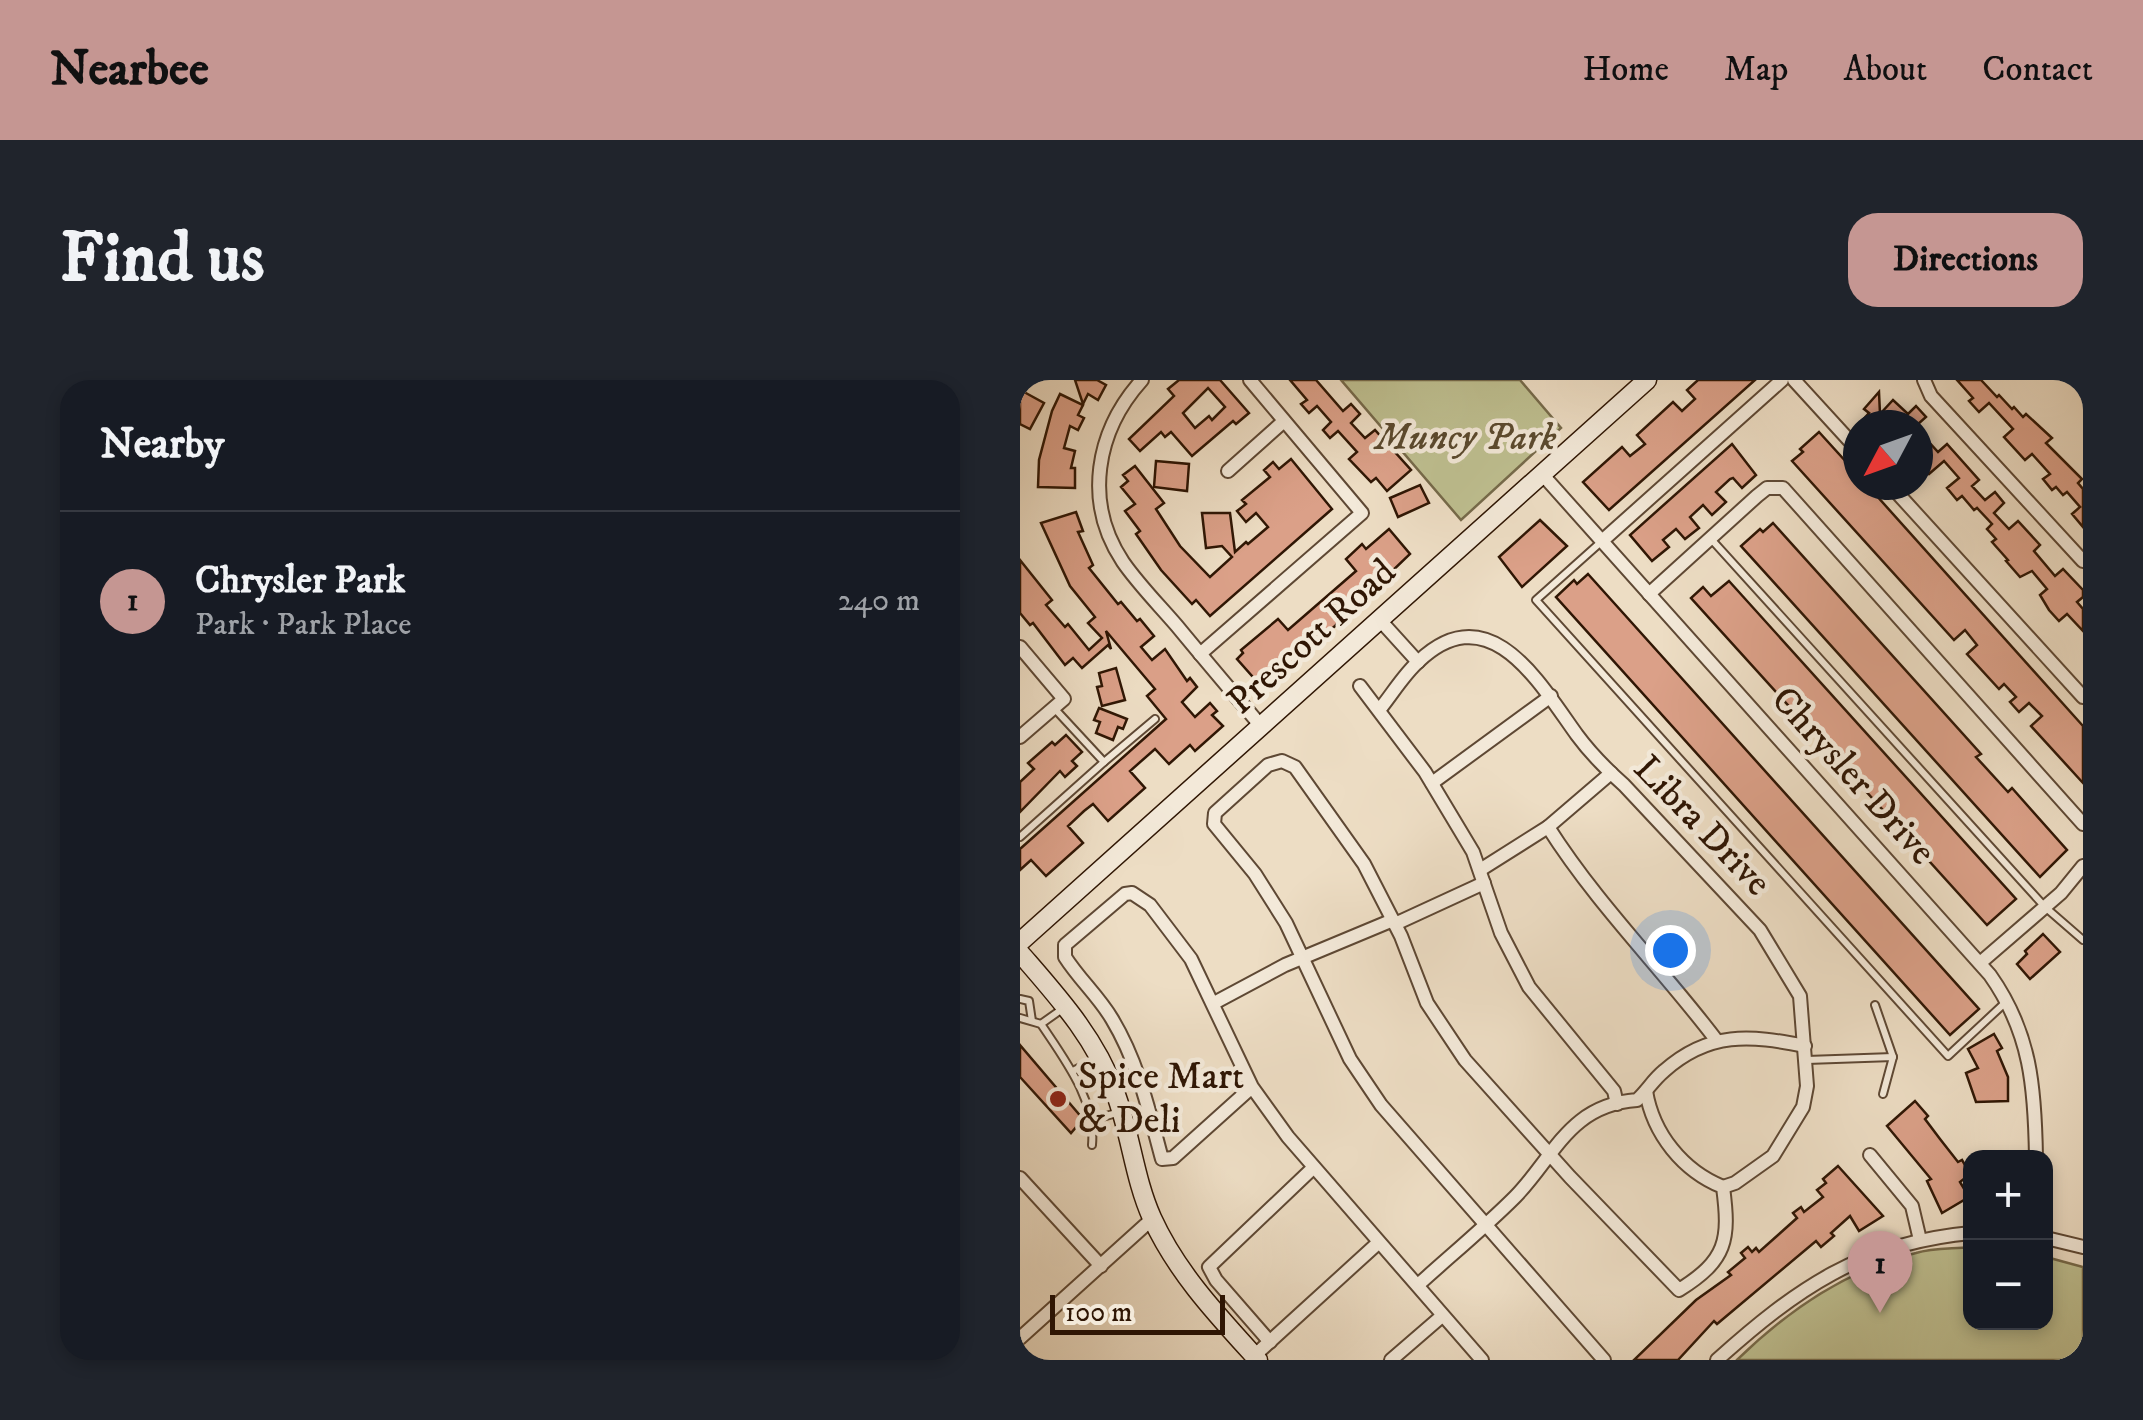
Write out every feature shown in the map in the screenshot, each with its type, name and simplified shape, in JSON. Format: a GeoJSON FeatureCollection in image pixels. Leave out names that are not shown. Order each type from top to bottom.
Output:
{"type":"FeatureCollection","features":[{"type":"Feature","properties":{"kind":"main road","name":"Prescott Road"},"geometry":{"type":"LineString","coordinates":[[1020,942],[1648,380]]}},
{"type":"Feature","properties":{"kind":"main road"},"geometry":{"type":"LineString","coordinates":[[1020,953],[1066,1006],[1100,1057],[1121,1112],[1135,1173],[1152,1219],[1193,1288],[1262,1351]]}},
{"type":"Feature","properties":{"kind":"street"},"geometry":{"type":"LineString","coordinates":[[1142,380],[1117,412],[1102,449],[1098,487],[1101,510],[1124,562],[1261,726]]}},
{"type":"Feature","properties":{"kind":"street"},"geometry":{"type":"LineString","coordinates":[[1200,654],[1362,514],[1250,380]]}},
{"type":"Feature","properties":{"kind":"street"},"geometry":{"type":"LineString","coordinates":[[1602,541],[1782,380]]}},
{"type":"Feature","properties":{"kind":"street"},"geometry":{"type":"LineString","coordinates":[[1794,380],[1843,434]]}},
{"type":"Feature","properties":{"kind":"street"},"geometry":{"type":"LineString","coordinates":[[1924,380],[1930,396],[2083,560]]}},
{"type":"Feature","properties":{"kind":"street"},"geometry":{"type":"LineString","coordinates":[[1228,470],[1284,421]]}},
{"type":"Feature","properties":{"kind":"street","name":"Chrysler Drive"},"geometry":{"type":"LineString","coordinates":[[1542,474],[1980,963],[2008,1000],[2031,1070],[2036,1150]]}},
{"type":"Feature","properties":{"kind":"street"},"geometry":{"type":"LineString","coordinates":[[1650,594],[1768,488],[1778,486],[1790,493],[2083,824]]}},
{"type":"Feature","properties":{"kind":"street"},"geometry":{"type":"LineString","coordinates":[[1904,500],[2083,696]]}},
{"type":"Feature","properties":{"kind":"street"},"geometry":{"type":"LineString","coordinates":[[1379,619],[1418,662]]}},
{"type":"Feature","properties":{"kind":"street","name":"Libra Drive"},"geometry":{"type":"LineString","coordinates":[[1380,709],[1418,662],[1438,646],[1472,638],[1499,645],[1524,664],[1594,757],[1760,930],[1800,996],[1805,1096],[1794,1126],[1773,1156],[1723,1187]]}},
{"type":"Feature","properties":{"kind":"street"},"geometry":{"type":"LineString","coordinates":[[1020,646],[1059,703],[1020,737]]}},
{"type":"Feature","properties":{"kind":"street"},"geometry":{"type":"LineString","coordinates":[[1360,686],[1432,783],[1482,877],[1500,934],[1529,987],[1607,1082],[1617,1104]]}},
{"type":"Feature","properties":{"kind":"street"},"geometry":{"type":"LineString","coordinates":[[1432,783],[1551,696]]}},
{"type":"Feature","properties":{"kind":"street"},"geometry":{"type":"LineString","coordinates":[[1604,1360],[1381,1105],[1360,1074],[1270,896],[1213,818],[1268,765],[1289,762],[1351,842],[1394,922],[1415,978],[1440,1026],[1474,1072],[1679,1290],[1708,1268],[1722,1247],[1728,1225],[1723,1187],[1697,1174],[1662,1136],[1650,1112],[1646,1091]]}},
{"type":"Feature","properties":{"kind":"street"},"geometry":{"type":"LineString","coordinates":[[1214,1003],[1304,957],[1394,922],[1482,877],[1611,774]]}},
{"type":"Feature","properties":{"kind":"street"},"geometry":{"type":"LineString","coordinates":[[1548,827],[1621,928],[1716,1041]]}},
{"type":"Feature","properties":{"kind":"street"},"geometry":{"type":"LineString","coordinates":[[1980,963],[2045,908],[2083,866]]}},
{"type":"Feature","properties":{"kind":"street"},"geometry":{"type":"LineString","coordinates":[[1252,1086],[1172,1158],[1162,1158],[1126,1046],[1106,1010],[1068,963],[1064,949],[1118,898],[1132,892],[1150,905],[1170,930],[1214,1003],[1252,1086],[1313,1168],[1482,1360]]}},
{"type":"Feature","properties":{"kind":"street"},"geometry":{"type":"LineString","coordinates":[[1418,1285],[1523,1187],[1567,1130],[1617,1104],[1637,1100],[1676,1061],[1716,1041],[1749,1036],[1805,1053]]}},
{"type":"Feature","properties":{"kind":"street"},"geometry":{"type":"LineString","coordinates":[[1870,1155],[1912,1206],[1920,1240]]}},
{"type":"Feature","properties":{"kind":"street"},"geometry":{"type":"LineString","coordinates":[[1313,1168],[1208,1266],[1262,1351],[1378,1243]]}},
{"type":"Feature","properties":{"kind":"street"},"geometry":{"type":"LineString","coordinates":[[1020,1178],[1100,1266]]}},
{"type":"Feature","properties":{"kind":"street"},"geometry":{"type":"LineString","coordinates":[[1020,1338],[1152,1219]]}},
{"type":"Feature","properties":{"kind":"street"},"geometry":{"type":"LineString","coordinates":[[1717,1360],[1818,1280],[1864,1256],[1920,1240],[1963,1234]]}},
{"type":"Feature","properties":{"kind":"street"},"geometry":{"type":"LineString","coordinates":[[2053,1240],[2083,1247]]}},
{"type":"Feature","properties":{"kind":"street"},"geometry":{"type":"LineString","coordinates":[[1391,1360],[1442,1316]]}},
{"type":"Feature","properties":{"kind":"lane"},"geometry":{"type":"LineString","coordinates":[[1710,538],[2045,908],[2083,940]]}},
{"type":"Feature","properties":{"kind":"lane"},"geometry":{"type":"LineString","coordinates":[[1602,541],[1536,600],[1948,1056],[2008,1000]]}},
{"type":"Feature","properties":{"kind":"lane"},"geometry":{"type":"LineString","coordinates":[[1059,703],[1104,762]]}},
{"type":"Feature","properties":{"kind":"lane"},"geometry":{"type":"LineString","coordinates":[[1020,837],[1155,719]]}},
{"type":"Feature","properties":{"kind":"lane"},"geometry":{"type":"LineString","coordinates":[[1020,998],[1029,1000],[1037,1022],[1073,1071],[1092,1120],[1092,1145]]}},
{"type":"Feature","properties":{"kind":"lane"},"geometry":{"type":"LineString","coordinates":[[1875,1005],[1893,1057],[1883,1094]]}},
{"type":"Feature","properties":{"kind":"lane"},"geometry":{"type":"LineString","coordinates":[[1020,1018],[1037,1022],[1066,1006]]}},
{"type":"Feature","properties":{"kind":"lane"},"geometry":{"type":"LineString","coordinates":[[1805,1053],[1893,1057]]}},
{"type":"Feature","properties":{"kind":"lane"},"geometry":{"type":"LineString","coordinates":[[1073,1071],[1100,1057]]}},
{"type":"Feature","properties":{"kind":"lane"},"geometry":{"type":"LineString","coordinates":[[1092,1120],[1121,1112]]}},
{"type":"Feature","properties":{"kind":"green space","name":"Muncy Park"},"geometry":{"type":"Polygon","coordinates":[[[1341,380],[1520,380],[1561,428],[1461,520],[1341,380]]]}},
{"type":"Feature","properties":{"kind":"green space"},"geometry":{"type":"Polygon","coordinates":[[[1963,1247],[1963,1330],[2053,1330],[2053,1259],[2083,1267],[2083,1360],[1737,1360],[1798,1309],[1842,1281],[1890,1260],[1936,1249],[1963,1247]]]}},
{"type":"Feature","properties":{"kind":"building"},"geometry":{"type":"Polygon","coordinates":[[[1075,380],[1097,380],[1106,385],[1098,400],[1088,394],[1083,404],[1075,380]]]}},
{"type":"Feature","properties":{"kind":"building"},"geometry":{"type":"Polygon","coordinates":[[[1179,380],[1220,380],[1249,413],[1236,424],[1233,421],[1192,456],[1171,432],[1165,437],[1161,432],[1140,451],[1129,439],[1174,396],[1168,389],[1179,380]],[[1208,388],[1183,413],[1195,428],[1209,416],[1212,420],[1225,407],[1208,388]]]}},
{"type":"Feature","properties":{"kind":"building"},"geometry":{"type":"Polygon","coordinates":[[[1290,380],[1316,380],[1343,411],[1351,404],[1360,414],[1351,423],[1365,438],[1375,430],[1411,470],[1387,491],[1376,478],[1371,482],[1349,459],[1357,452],[1338,431],[1330,438],[1323,430],[1331,422],[1317,406],[1309,413],[1301,404],[1307,400],[1290,380]]]}},
{"type":"Feature","properties":{"kind":"building"},"geometry":{"type":"Polygon","coordinates":[[[1698,380],[1755,380],[1609,510],[1583,482],[1622,447],[1630,456],[1645,444],[1637,435],[1673,402],[1682,411],[1695,399],[1687,390],[1698,380]]]}},
{"type":"Feature","properties":{"kind":"building"},"geometry":{"type":"Polygon","coordinates":[[[1957,380],[1981,380],[1997,397],[2023,417],[2026,414],[2052,438],[2046,443],[2082,479],[2078,483],[2083,489],[2083,527],[2072,514],[2080,507],[2067,492],[2063,495],[2056,487],[2052,490],[2043,479],[2050,474],[2032,454],[2025,460],[2004,437],[2013,429],[1989,403],[1979,412],[1957,380]]]}},
{"type":"Feature","properties":{"kind":"building"},"geometry":{"type":"Polygon","coordinates":[[[1024,392],[1044,403],[1030,429],[1020,424],[1024,392]]]}},
{"type":"Feature","properties":{"kind":"building"},"geometry":{"type":"Polygon","coordinates":[[[1879,392],[1880,410],[1864,409],[1879,392]]]}},
{"type":"Feature","properties":{"kind":"building"},"geometry":{"type":"Polygon","coordinates":[[[1060,394],[1083,405],[1078,415],[1084,418],[1078,430],[1070,426],[1064,448],[1075,451],[1071,468],[1075,468],[1075,488],[1038,487],[1039,460],[1060,394]]]}},
{"type":"Feature","properties":{"kind":"building"},"geometry":{"type":"Polygon","coordinates":[[[1893,400],[1904,410],[1884,410],[1893,400]]]}},
{"type":"Feature","properties":{"kind":"building"},"geometry":{"type":"Polygon","coordinates":[[[1819,432],[1843,458],[1843,500],[1880,500],[2083,726],[2083,783],[2031,726],[2042,716],[2029,703],[2019,712],[2010,702],[2016,697],[2004,684],[1999,689],[1967,654],[1977,645],[1965,630],[1954,640],[1792,461],[1803,452],[1800,449],[1819,432]]]}},
{"type":"Feature","properties":{"kind":"building"},"geometry":{"type":"Polygon","coordinates":[[[1732,444],[1756,475],[1742,488],[1730,479],[1716,492],[1726,502],[1712,515],[1703,505],[1690,517],[1699,528],[1685,539],[1676,529],[1663,540],[1669,547],[1652,561],[1630,535],[1732,444]]]}},
{"type":"Feature","properties":{"kind":"building"},"geometry":{"type":"Polygon","coordinates":[[[1947,444],[1979,480],[1972,486],[1985,500],[1995,492],[2004,503],[1994,513],[2009,529],[2018,521],[2040,545],[2034,551],[2055,576],[2063,569],[2083,590],[2083,597],[2077,602],[2083,609],[2083,631],[2067,614],[2059,621],[2049,610],[2040,595],[2047,589],[2032,571],[2020,577],[2006,561],[1987,529],[1992,524],[1962,496],[1957,500],[1947,488],[1959,478],[1944,461],[1933,471],[1933,446],[1938,452],[1947,444]]]}},
{"type":"Feature","properties":{"kind":"building"},"geometry":{"type":"Polygon","coordinates":[[[1291,459],[1332,509],[1210,616],[1196,600],[1192,604],[1161,570],[1136,534],[1140,531],[1125,511],[1135,504],[1121,487],[1128,481],[1123,475],[1135,466],[1164,503],[1156,509],[1180,546],[1210,577],[1232,557],[1222,546],[1206,548],[1202,513],[1230,513],[1235,552],[1268,527],[1256,513],[1246,522],[1237,511],[1246,504],[1242,500],[1270,477],[1264,470],[1273,462],[1279,469],[1291,459]]]}},
{"type":"Feature","properties":{"kind":"building"},"geometry":{"type":"Polygon","coordinates":[[[1156,461],[1189,464],[1187,491],[1154,487],[1156,461]]]}},
{"type":"Feature","properties":{"kind":"building"},"geometry":{"type":"Polygon","coordinates":[[[1420,485],[1429,503],[1398,517],[1390,498],[1420,485]]]}},
{"type":"Feature","properties":{"kind":"building"},"geometry":{"type":"Polygon","coordinates":[[[1076,512],[1083,531],[1078,532],[1093,565],[1089,568],[1118,604],[1121,602],[1154,636],[1141,647],[1152,660],[1165,649],[1187,681],[1190,678],[1197,687],[1182,702],[1195,717],[1210,703],[1217,711],[1212,715],[1223,726],[1195,751],[1190,745],[1169,764],[1155,749],[1130,771],[1145,788],[1108,821],[1093,804],[1084,811],[1068,826],[1083,843],[1046,876],[1031,860],[1020,870],[1020,849],[1166,719],[1147,696],[1155,689],[1106,631],[1111,649],[1108,645],[1082,668],[1073,658],[1065,665],[1033,623],[1030,625],[1020,613],[1020,560],[1052,600],[1046,605],[1089,650],[1102,638],[1088,623],[1095,617],[1070,586],[1041,523],[1076,512]]]}},
{"type":"Feature","properties":{"kind":"building"},"geometry":{"type":"Polygon","coordinates":[[[1540,520],[1567,546],[1522,587],[1499,557],[1540,520]]]}},
{"type":"Feature","properties":{"kind":"building"},"geometry":{"type":"Polygon","coordinates":[[[1773,523],[1981,754],[1976,757],[2008,792],[2012,788],[2067,850],[2040,877],[1741,546],[1773,523]]]}},
{"type":"Feature","properties":{"kind":"building"},"geometry":{"type":"Polygon","coordinates":[[[1389,529],[1410,554],[1335,626],[1260,685],[1237,659],[1243,653],[1241,650],[1278,619],[1288,630],[1356,571],[1346,559],[1362,544],[1366,549],[1389,529]]]}},
{"type":"Feature","properties":{"kind":"building"},"geometry":{"type":"Polygon","coordinates":[[[1588,574],[1979,1009],[1950,1035],[1556,597],[1574,580],[1577,584],[1588,574]]]}},
{"type":"Feature","properties":{"kind":"building"},"geometry":{"type":"Polygon","coordinates":[[[1729,581],[2016,899],[1987,925],[1691,598],[1703,587],[1711,596],[1729,581]]]}},
{"type":"Feature","properties":{"kind":"building"},"geometry":{"type":"Polygon","coordinates":[[[1116,668],[1125,700],[1102,706],[1097,687],[1102,686],[1099,673],[1116,668]]]}},
{"type":"Feature","properties":{"kind":"building"},"geometry":{"type":"Polygon","coordinates":[[[1099,708],[1127,719],[1123,729],[1118,727],[1113,740],[1096,733],[1100,722],[1094,720],[1099,708]]]}},
{"type":"Feature","properties":{"kind":"building"},"geometry":{"type":"Polygon","coordinates":[[[1066,735],[1082,752],[1072,761],[1077,766],[1065,777],[1060,771],[1020,812],[1020,782],[1034,769],[1028,763],[1066,735]]]}},
{"type":"Feature","properties":{"kind":"building"},"geometry":{"type":"Polygon","coordinates":[[[2043,934],[2060,952],[2030,979],[2017,964],[2043,934]]]}},
{"type":"Feature","properties":{"kind":"building"},"geometry":{"type":"Polygon","coordinates":[[[1994,1034],[2002,1048],[1997,1051],[2008,1077],[2008,1101],[1976,1102],[1966,1073],[1978,1068],[1968,1049],[1994,1034]]]}},
{"type":"Feature","properties":{"kind":"building"},"geometry":{"type":"Polygon","coordinates":[[[1020,1045],[1083,1119],[1071,1133],[1020,1077],[1020,1045]]]}},
{"type":"Feature","properties":{"kind":"building"},"geometry":{"type":"Polygon","coordinates":[[[1915,1101],[1958,1162],[1963,1162],[1963,1201],[1942,1213],[1927,1181],[1931,1179],[1887,1126],[1915,1101]]]}},
{"type":"Feature","properties":{"kind":"building"},"geometry":{"type":"Polygon","coordinates":[[[1838,1166],[1883,1216],[1859,1231],[1850,1216],[1821,1247],[1816,1241],[1717,1324],[1714,1321],[1678,1360],[1634,1360],[1696,1300],[1731,1275],[1728,1272],[1745,1258],[1741,1253],[1748,1247],[1759,1252],[1797,1218],[1793,1213],[1801,1207],[1804,1212],[1823,1197],[1817,1190],[1838,1166]]]}},
{"type":"Feature","properties":{"kind":"place","name":"Spice Mart & Deli"},"geometry":{"type":"Point","coordinates":[1058,1099]}},
{"type":"Feature","properties":{"kind":"place","name":"Chrysler Park"},"geometry":{"type":"Point","coordinates":[1880,1313]}}]}
